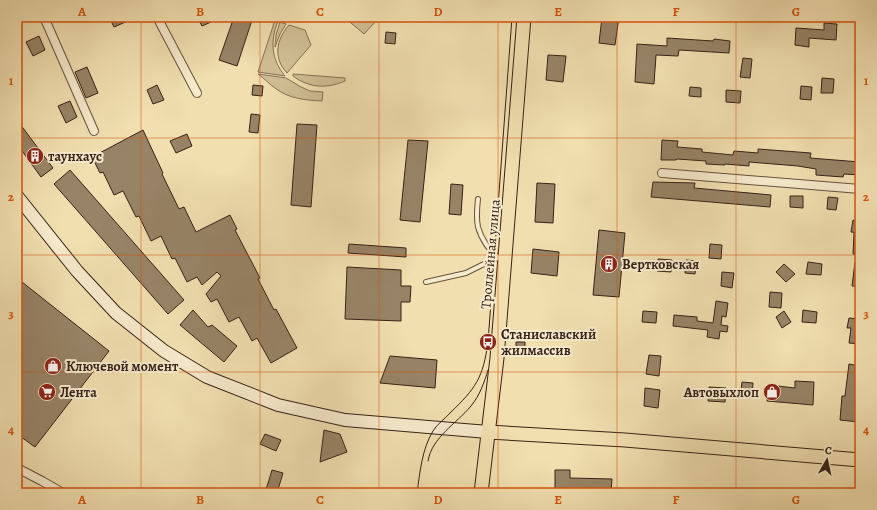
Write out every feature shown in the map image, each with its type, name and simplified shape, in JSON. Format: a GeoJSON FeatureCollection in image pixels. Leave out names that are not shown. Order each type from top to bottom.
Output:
{"type":"FeatureCollection","features":[{"type":"Feature","properties":{"kind":"main road","name":"Троллейная улица"},"geometry":{"type":"LineString","coordinates":[[481,493],[497,358],[502,259],[524,17]]}},
{"type":"Feature","properties":{"kind":"main road"},"geometry":{"type":"LineString","coordinates":[[17,196],[77,271],[116,313],[164,351],[207,377],[278,405],[345,420],[488,432],[625,440],[860,460]]}},
{"type":"Feature","properties":{"kind":"street"},"geometry":{"type":"LineString","coordinates":[[44,17],[94,131]]}},
{"type":"Feature","properties":{"kind":"street"},"geometry":{"type":"LineString","coordinates":[[157,17],[196,93]]}},
{"type":"Feature","properties":{"kind":"street"},"geometry":{"type":"LineString","coordinates":[[662,173],[860,189]]}},
{"type":"Feature","properties":{"kind":"street"},"geometry":{"type":"LineString","coordinates":[[17,468],[63,493]]}},
{"type":"Feature","properties":{"kind":"lane"},"geometry":{"type":"LineString","coordinates":[[478,198],[478,228],[494,254],[502,259]]}},
{"type":"Feature","properties":{"kind":"lane"},"geometry":{"type":"LineString","coordinates":[[426,282],[466,273],[502,259]]}},
{"type":"Feature","properties":{"kind":"shaded area"},"geometry":{"type":"Polygon","coordinates":[[[344,17],[369,17],[375,22],[364,34],[344,17]]]}},
{"type":"Feature","properties":{"kind":"shaded area"},"geometry":{"type":"Polygon","coordinates":[[[275,20],[278,21],[275,28],[273,50],[280,70],[285,76],[258,72],[275,20]]]}},
{"type":"Feature","properties":{"kind":"shaded area"},"geometry":{"type":"Polygon","coordinates":[[[280,22],[286,24],[275,47],[276,35],[280,22]]]}},
{"type":"Feature","properties":{"kind":"shaded area"},"geometry":{"type":"Polygon","coordinates":[[[289,25],[305,30],[311,45],[287,73],[280,61],[278,49],[281,37],[289,25]]]}},
{"type":"Feature","properties":{"kind":"shaded area"},"geometry":{"type":"Polygon","coordinates":[[[258,74],[286,78],[310,91],[323,92],[322,101],[286,95],[258,74]]]}},
{"type":"Feature","properties":{"kind":"shaded area"},"geometry":{"type":"Polygon","coordinates":[[[293,74],[345,78],[345,81],[338,84],[318,86],[305,83],[293,76],[293,74]]]}},
{"type":"Feature","properties":{"kind":"building"},"geometry":{"type":"Polygon","coordinates":[[[109,17],[137,17],[114,27],[109,17]]]}},
{"type":"Feature","properties":{"kind":"building"},"geometry":{"type":"Polygon","coordinates":[[[197,17],[208,17],[211,22],[202,26],[197,17]]]}},
{"type":"Feature","properties":{"kind":"building"},"geometry":{"type":"Polygon","coordinates":[[[234,17],[253,17],[237,66],[219,60],[234,17]]]}},
{"type":"Feature","properties":{"kind":"building"},"geometry":{"type":"Polygon","coordinates":[[[602,17],[619,17],[615,45],[599,43],[602,17]]]}},
{"type":"Feature","properties":{"kind":"building"},"geometry":{"type":"Polygon","coordinates":[[[824,23],[837,24],[836,40],[809,38],[809,47],[795,45],[796,28],[824,30],[824,23]]]}},
{"type":"Feature","properties":{"kind":"building"},"geometry":{"type":"Polygon","coordinates":[[[386,32],[396,33],[395,44],[385,43],[386,32]]]}},
{"type":"Feature","properties":{"kind":"building"},"geometry":{"type":"Polygon","coordinates":[[[39,36],[45,50],[33,56],[26,42],[39,36]]]}},
{"type":"Feature","properties":{"kind":"building"},"geometry":{"type":"Polygon","coordinates":[[[667,38],[713,41],[714,39],[730,41],[729,53],[679,50],[678,56],[656,55],[654,84],[635,82],[637,44],[667,46],[667,38]]]}},
{"type":"Feature","properties":{"kind":"building"},"geometry":{"type":"Polygon","coordinates":[[[548,55],[566,56],[563,82],[546,80],[548,55]]]}},
{"type":"Feature","properties":{"kind":"building"},"geometry":{"type":"Polygon","coordinates":[[[743,58],[752,59],[750,78],[740,77],[743,58]]]}},
{"type":"Feature","properties":{"kind":"building"},"geometry":{"type":"Polygon","coordinates":[[[87,67],[98,93],[86,98],[75,72],[87,67]]]}},
{"type":"Feature","properties":{"kind":"building"},"geometry":{"type":"Polygon","coordinates":[[[822,78],[834,79],[833,93],[821,93],[822,78]]]}},
{"type":"Feature","properties":{"kind":"building"},"geometry":{"type":"Polygon","coordinates":[[[157,85],[164,100],[153,104],[147,90],[157,85]]]}},
{"type":"Feature","properties":{"kind":"building"},"geometry":{"type":"Polygon","coordinates":[[[253,85],[263,86],[262,96],[252,95],[253,85]]]}},
{"type":"Feature","properties":{"kind":"building"},"geometry":{"type":"Polygon","coordinates":[[[801,86],[812,87],[811,100],[800,99],[801,86]]]}},
{"type":"Feature","properties":{"kind":"building"},"geometry":{"type":"Polygon","coordinates":[[[690,87],[701,88],[701,97],[689,96],[690,87]]]}},
{"type":"Feature","properties":{"kind":"building"},"geometry":{"type":"Polygon","coordinates":[[[726,90],[741,91],[740,103],[726,102],[726,90]]]}},
{"type":"Feature","properties":{"kind":"building"},"geometry":{"type":"Polygon","coordinates":[[[70,101],[77,117],[66,123],[58,106],[70,101]]]}},
{"type":"Feature","properties":{"kind":"building"},"geometry":{"type":"Polygon","coordinates":[[[251,114],[260,115],[258,133],[249,132],[251,114]]]}},
{"type":"Feature","properties":{"kind":"building","name":"таунхаус"},"geometry":{"type":"Polygon","coordinates":[[[17,120],[53,168],[41,177],[17,144],[17,120]]]}},
{"type":"Feature","properties":{"kind":"building"},"geometry":{"type":"Polygon","coordinates":[[[297,124],[317,125],[311,207],[291,205],[297,124]]]}},
{"type":"Feature","properties":{"kind":"building"},"geometry":{"type":"Polygon","coordinates":[[[143,130],[179,209],[184,207],[196,232],[230,215],[237,229],[235,230],[260,278],[258,279],[274,310],[276,309],[297,348],[271,363],[257,338],[252,341],[239,317],[229,322],[217,299],[211,302],[206,294],[221,276],[217,272],[202,285],[197,277],[187,282],[175,258],[172,259],[161,236],[151,241],[139,216],[136,217],[123,191],[114,195],[103,172],[100,173],[92,157],[143,130]]]}},
{"type":"Feature","properties":{"kind":"building"},"geometry":{"type":"Polygon","coordinates":[[[187,134],[192,146],[176,153],[170,141],[187,134]]]}},
{"type":"Feature","properties":{"kind":"building"},"geometry":{"type":"Polygon","coordinates":[[[408,140],[428,141],[420,222],[400,220],[408,140]]]}},
{"type":"Feature","properties":{"kind":"building"},"geometry":{"type":"Polygon","coordinates":[[[662,140],[678,141],[677,147],[702,149],[702,152],[733,155],[734,151],[758,153],[758,149],[811,153],[810,158],[860,162],[860,175],[844,174],[843,177],[816,175],[816,169],[749,162],[749,166],[706,164],[706,161],[677,159],[661,160],[662,140]]]}},
{"type":"Feature","properties":{"kind":"building"},"geometry":{"type":"Polygon","coordinates":[[[70,170],[184,300],[168,314],[54,184],[70,170]]]}},
{"type":"Feature","properties":{"kind":"building"},"geometry":{"type":"Polygon","coordinates":[[[653,182],[695,183],[694,188],[771,195],[770,207],[651,197],[653,182]]]}},
{"type":"Feature","properties":{"kind":"building"},"geometry":{"type":"Polygon","coordinates":[[[537,183],[555,184],[553,223],[535,222],[537,183]]]}},
{"type":"Feature","properties":{"kind":"building"},"geometry":{"type":"Polygon","coordinates":[[[451,184],[463,185],[461,215],[449,214],[451,184]]]}},
{"type":"Feature","properties":{"kind":"building"},"geometry":{"type":"Polygon","coordinates":[[[790,196],[803,196],[803,208],[790,207],[790,196]]]}},
{"type":"Feature","properties":{"kind":"building"},"geometry":{"type":"Polygon","coordinates":[[[828,197],[838,198],[836,210],[827,209],[828,197]]]}},
{"type":"Feature","properties":{"kind":"building"},"geometry":{"type":"Polygon","coordinates":[[[853,220],[860,221],[860,233],[851,232],[853,220]]]}},
{"type":"Feature","properties":{"kind":"building","name":"Вертковская"},"geometry":{"type":"Polygon","coordinates":[[[599,230],[625,233],[619,297],[593,295],[599,230]]]}},
{"type":"Feature","properties":{"kind":"building"},"geometry":{"type":"Polygon","coordinates":[[[854,233],[860,233],[860,255],[853,254],[854,233]]]}},
{"type":"Feature","properties":{"kind":"building"},"geometry":{"type":"Polygon","coordinates":[[[349,244],[406,248],[406,257],[348,253],[349,244]]]}},
{"type":"Feature","properties":{"kind":"building"},"geometry":{"type":"Polygon","coordinates":[[[710,244],[722,245],[721,259],[709,258],[710,244]]]}},
{"type":"Feature","properties":{"kind":"building"},"geometry":{"type":"Polygon","coordinates":[[[533,249],[559,252],[557,276],[531,273],[533,249]]]}},
{"type":"Feature","properties":{"kind":"building"},"geometry":{"type":"Polygon","coordinates":[[[658,259],[672,260],[671,272],[657,271],[658,259]]]}},
{"type":"Feature","properties":{"kind":"building"},"geometry":{"type":"Polygon","coordinates":[[[686,260],[697,261],[695,274],[685,273],[686,260]]]}},
{"type":"Feature","properties":{"kind":"building"},"geometry":{"type":"Polygon","coordinates":[[[808,262],[822,264],[821,275],[806,274],[808,262]]]}},
{"type":"Feature","properties":{"kind":"building"},"geometry":{"type":"Polygon","coordinates":[[[855,262],[860,262],[860,286],[852,286],[855,262]]]}},
{"type":"Feature","properties":{"kind":"building"},"geometry":{"type":"Polygon","coordinates":[[[784,264],[795,274],[786,282],[776,272],[784,264]]]}},
{"type":"Feature","properties":{"kind":"building"},"geometry":{"type":"Polygon","coordinates":[[[347,267],[401,270],[401,286],[411,286],[410,302],[401,302],[401,321],[345,319],[347,267]]]}},
{"type":"Feature","properties":{"kind":"building"},"geometry":{"type":"Polygon","coordinates":[[[722,272],[734,273],[732,288],[721,286],[722,272]]]}},
{"type":"Feature","properties":{"kind":"building","name":"Лента"},"geometry":{"type":"Polygon","coordinates":[[[17,278],[109,351],[35,447],[17,434],[17,278]]]}},
{"type":"Feature","properties":{"kind":"building"},"geometry":{"type":"Polygon","coordinates":[[[770,292],[782,293],[781,308],[769,307],[770,292]]]}},
{"type":"Feature","properties":{"kind":"building"},"geometry":{"type":"Polygon","coordinates":[[[716,301],[728,303],[726,317],[722,316],[721,325],[728,326],[727,332],[720,331],[719,339],[707,337],[708,330],[673,326],[674,315],[697,317],[697,321],[713,323],[716,301]]]}},
{"type":"Feature","properties":{"kind":"building"},"geometry":{"type":"Polygon","coordinates":[[[193,310],[208,327],[212,325],[237,346],[224,362],[180,325],[193,310]]]}},
{"type":"Feature","properties":{"kind":"building"},"geometry":{"type":"Polygon","coordinates":[[[803,310],[817,312],[816,323],[802,322],[803,310]]]}},
{"type":"Feature","properties":{"kind":"building"},"geometry":{"type":"Polygon","coordinates":[[[643,311],[657,312],[656,323],[642,322],[643,311]]]}},
{"type":"Feature","properties":{"kind":"building"},"geometry":{"type":"Polygon","coordinates":[[[784,311],[791,322],[782,328],[776,317],[784,311]]]}},
{"type":"Feature","properties":{"kind":"building"},"geometry":{"type":"Polygon","coordinates":[[[849,318],[860,319],[860,344],[849,343],[851,328],[847,328],[849,318]]]}},
{"type":"Feature","properties":{"kind":"building"},"geometry":{"type":"Polygon","coordinates":[[[516,342],[525,342],[525,353],[516,352],[516,342]]]}},
{"type":"Feature","properties":{"kind":"building"},"geometry":{"type":"Polygon","coordinates":[[[649,355],[661,356],[659,376],[646,374],[649,355]]]}},
{"type":"Feature","properties":{"kind":"building"},"geometry":{"type":"Polygon","coordinates":[[[390,356],[437,360],[435,388],[380,383],[390,356]]]}},
{"type":"Feature","properties":{"kind":"building"},"geometry":{"type":"Polygon","coordinates":[[[849,364],[860,366],[856,398],[860,398],[859,422],[840,420],[842,396],[845,396],[849,364]]]}},
{"type":"Feature","properties":{"kind":"building"},"geometry":{"type":"Polygon","coordinates":[[[795,381],[814,382],[813,405],[767,401],[769,385],[795,388],[795,381]]]}},
{"type":"Feature","properties":{"kind":"building"},"geometry":{"type":"Polygon","coordinates":[[[742,382],[753,383],[752,398],[740,397],[742,382]]]}},
{"type":"Feature","properties":{"kind":"building"},"geometry":{"type":"Polygon","coordinates":[[[709,387],[726,388],[725,402],[708,401],[709,387]]]}},
{"type":"Feature","properties":{"kind":"building"},"geometry":{"type":"Polygon","coordinates":[[[645,388],[660,390],[658,408],[644,406],[645,388]]]}},
{"type":"Feature","properties":{"kind":"building"},"geometry":{"type":"Polygon","coordinates":[[[324,430],[340,434],[347,452],[320,462],[324,430]]]}},
{"type":"Feature","properties":{"kind":"building"},"geometry":{"type":"Polygon","coordinates":[[[265,434],[281,440],[276,451],[260,444],[265,434]]]}},
{"type":"Feature","properties":{"kind":"building"},"geometry":{"type":"Polygon","coordinates":[[[272,470],[283,473],[277,493],[265,493],[272,470]]]}},
{"type":"Feature","properties":{"kind":"building"},"geometry":{"type":"Polygon","coordinates":[[[555,470],[570,470],[570,478],[612,479],[611,493],[555,493],[555,470]]]}},
{"type":"Feature","properties":{"kind":"tram line"},"geometry":{"type":"LineString","coordinates":[[417,493],[422,461],[429,438],[437,426],[472,389],[477,382],[484,365],[488,342],[512,17]]}},
{"type":"Feature","properties":{"kind":"tram line"},"geometry":{"type":"LineString","coordinates":[[428,461],[430,452],[439,438],[465,413],[477,398],[488,370]]}},
{"type":"Feature","properties":{"kind":"place","name":"таунхаус"},"geometry":{"type":"Point","coordinates":[35,156]}},
{"type":"Feature","properties":{"kind":"place","name":"Вертковская"},"geometry":{"type":"Point","coordinates":[609,264]}},
{"type":"Feature","properties":{"kind":"place","name":"Станиславский жилмассив"},"geometry":{"type":"Point","coordinates":[488,342]}},
{"type":"Feature","properties":{"kind":"place","name":"Ключевой момент"},"geometry":{"type":"Point","coordinates":[53,366]}},
{"type":"Feature","properties":{"kind":"place","name":"Лента"},"geometry":{"type":"Point","coordinates":[47,392]}},
{"type":"Feature","properties":{"kind":"place","name":"Автовыхлоп"},"geometry":{"type":"Point","coordinates":[772,392]}}]}
